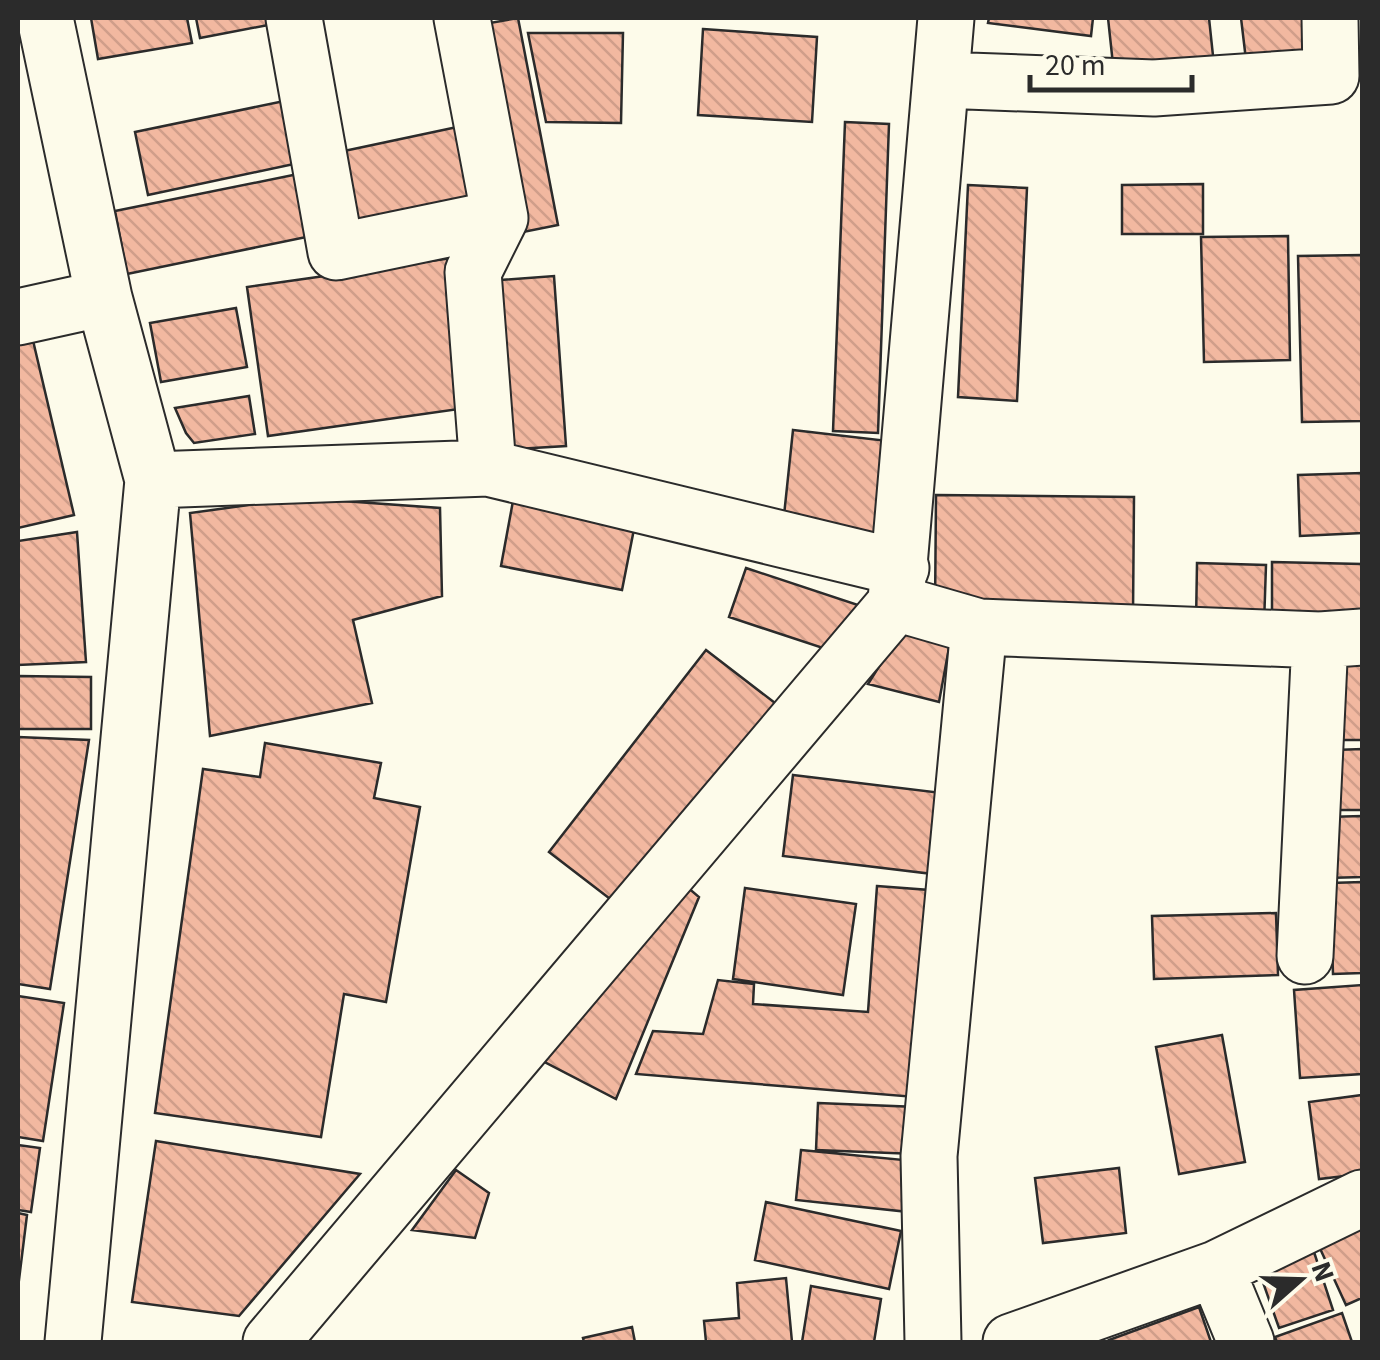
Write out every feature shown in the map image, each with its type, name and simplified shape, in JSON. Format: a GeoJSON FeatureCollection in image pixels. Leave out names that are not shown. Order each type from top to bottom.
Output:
{"type":"FeatureCollection","features":[{"type":"Feature","properties":{"kind":"street"},"geometry":{"type":"LineString","coordinates":[[46,18],[104,298],[153,480],[73,1342]]}},
{"type":"Feature","properties":{"kind":"street"},"geometry":{"type":"LineString","coordinates":[[294,18],[336,252],[500,218]]}},
{"type":"Feature","properties":{"kind":"street"},"geometry":{"type":"LineString","coordinates":[[462,18],[500,218],[474,272],[488,468]]}},
{"type":"Feature","properties":{"kind":"street"},"geometry":{"type":"LineString","coordinates":[[271,1342],[898,586],[946,18]]}},
{"type":"Feature","properties":{"kind":"street"},"geometry":{"type":"LineString","coordinates":[[940,80],[1154,88],[1331,76],[1330,18]]}},
{"type":"Feature","properties":{"kind":"street"},"geometry":{"type":"LineString","coordinates":[[18,318],[104,298]]}},
{"type":"Feature","properties":{"kind":"street"},"geometry":{"type":"LineString","coordinates":[[153,480],[488,468],[898,586],[979,627],[1341,639],[1305,956]]}},
{"type":"Feature","properties":{"kind":"street"},"geometry":{"type":"LineString","coordinates":[[932,1342],[928,1156],[979,627]]}},
{"type":"Feature","properties":{"kind":"street"},"geometry":{"type":"LineString","coordinates":[[1011,1342],[1216,1269],[1362,1198]]}},
{"type":"Feature","properties":{"kind":"street"},"geometry":{"type":"LineString","coordinates":[[1216,1269],[1246,1342]]}},
{"type":"Feature","properties":{"kind":"building"},"geometry":{"type":"Polygon","coordinates":[[[91,18],[187,18],[192,43],[98,59],[91,18]]]}},
{"type":"Feature","properties":{"kind":"building"},"geometry":{"type":"Polygon","coordinates":[[[196,18],[288,18],[289,21],[200,38],[196,18]]]}},
{"type":"Feature","properties":{"kind":"building"},"geometry":{"type":"Polygon","coordinates":[[[518,18],[558,225],[508,235],[467,27],[518,18]]]}},
{"type":"Feature","properties":{"kind":"building"},"geometry":{"type":"Polygon","coordinates":[[[989,18],[1093,18],[1091,36],[988,23],[989,18]]]}},
{"type":"Feature","properties":{"kind":"building"},"geometry":{"type":"Polygon","coordinates":[[[1108,18],[1209,18],[1214,65],[1114,74],[1108,18]]]}},
{"type":"Feature","properties":{"kind":"building"},"geometry":{"type":"Polygon","coordinates":[[[1241,18],[1319,18],[1324,49],[1246,60],[1241,18]]]}},
{"type":"Feature","properties":{"kind":"building"},"geometry":{"type":"Polygon","coordinates":[[[703,29],[817,37],[812,122],[698,115],[703,29]]]}},
{"type":"Feature","properties":{"kind":"building"},"geometry":{"type":"Polygon","coordinates":[[[528,33],[623,33],[621,123],[546,122],[528,33]]]}},
{"type":"Feature","properties":{"kind":"building"},"geometry":{"type":"Polygon","coordinates":[[[294,99],[308,161],[148,195],[135,132],[294,99]]]}},
{"type":"Feature","properties":{"kind":"building"},"geometry":{"type":"Polygon","coordinates":[[[845,122],[889,124],[878,433],[833,431],[845,122]]]}},
{"type":"Feature","properties":{"kind":"building"},"geometry":{"type":"Polygon","coordinates":[[[476,123],[494,209],[348,239],[330,154],[476,123]]]}},
{"type":"Feature","properties":{"kind":"building"},"geometry":{"type":"Polygon","coordinates":[[[303,173],[316,235],[127,274],[115,211],[303,173]]]}},
{"type":"Feature","properties":{"kind":"building"},"geometry":{"type":"Polygon","coordinates":[[[1203,184],[1203,234],[1122,234],[1122,185],[1203,184]]]}},
{"type":"Feature","properties":{"kind":"building"},"geometry":{"type":"Polygon","coordinates":[[[968,185],[1027,188],[1017,401],[958,397],[968,185]]]}},
{"type":"Feature","properties":{"kind":"building"},"geometry":{"type":"Polygon","coordinates":[[[1288,236],[1290,360],[1204,362],[1201,237],[1288,236]]]}},
{"type":"Feature","properties":{"kind":"building"},"geometry":{"type":"Polygon","coordinates":[[[1362,255],[1362,421],[1302,422],[1298,256],[1362,255]]]}},
{"type":"Feature","properties":{"kind":"building"},"geometry":{"type":"Polygon","coordinates":[[[452,258],[473,407],[268,436],[247,287],[452,258]]]}},
{"type":"Feature","properties":{"kind":"building"},"geometry":{"type":"Polygon","coordinates":[[[554,276],[566,446],[501,450],[488,281],[554,276]]]}},
{"type":"Feature","properties":{"kind":"building"},"geometry":{"type":"Polygon","coordinates":[[[236,308],[247,367],[161,382],[150,323],[236,308]]]}},
{"type":"Feature","properties":{"kind":"building"},"geometry":{"type":"Polygon","coordinates":[[[31,332],[74,515],[18,528],[18,335],[31,332]]]}},
{"type":"Feature","properties":{"kind":"building"},"geometry":{"type":"Polygon","coordinates":[[[249,396],[255,434],[194,443],[175,408],[249,396]]]}},
{"type":"Feature","properties":{"kind":"building"},"geometry":{"type":"Polygon","coordinates":[[[793,430],[888,441],[878,536],[783,525],[793,430]]]}},
{"type":"Feature","properties":{"kind":"building"},"geometry":{"type":"Polygon","coordinates":[[[1362,473],[1362,533],[1300,536],[1298,475],[1362,473]]]}},
{"type":"Feature","properties":{"kind":"building"},"geometry":{"type":"Polygon","coordinates":[[[936,495],[1134,497],[1133,615],[935,611],[936,495]]]}},
{"type":"Feature","properties":{"kind":"building"},"geometry":{"type":"Polygon","coordinates":[[[301,498],[440,508],[442,596],[353,620],[372,703],[210,736],[190,513],[301,498]]]}},
{"type":"Feature","properties":{"kind":"building"},"geometry":{"type":"Polygon","coordinates":[[[513,501],[635,524],[622,590],[501,566],[513,501]]]}},
{"type":"Feature","properties":{"kind":"building"},"geometry":{"type":"Polygon","coordinates":[[[77,532],[86,662],[18,665],[18,541],[77,532]]]}},
{"type":"Feature","properties":{"kind":"building"},"geometry":{"type":"Polygon","coordinates":[[[1272,562],[1362,564],[1362,623],[1272,621],[1272,562]]]}},
{"type":"Feature","properties":{"kind":"building"},"geometry":{"type":"Polygon","coordinates":[[[1197,563],[1266,565],[1264,625],[1196,623],[1197,563]]]}},
{"type":"Feature","properties":{"kind":"building"},"geometry":{"type":"Polygon","coordinates":[[[746,568],[861,606],[844,655],[729,617],[746,568]]]}},
{"type":"Feature","properties":{"kind":"building"},"geometry":{"type":"Polygon","coordinates":[[[910,617],[951,637],[939,702],[868,684],[910,617]]]}},
{"type":"Feature","properties":{"kind":"building"},"geometry":{"type":"Polygon","coordinates":[[[706,650],[775,703],[618,905],[549,852],[706,650]]]}},
{"type":"Feature","properties":{"kind":"building"},"geometry":{"type":"Polygon","coordinates":[[[1341,663],[1362,663],[1362,740],[1342,740],[1341,663]]]}},
{"type":"Feature","properties":{"kind":"building"},"geometry":{"type":"Polygon","coordinates":[[[18,676],[91,677],[91,729],[18,729],[18,676]]]}},
{"type":"Feature","properties":{"kind":"building"},"geometry":{"type":"Polygon","coordinates":[[[18,737],[89,740],[50,989],[18,984],[18,737]]]}},
{"type":"Feature","properties":{"kind":"building"},"geometry":{"type":"Polygon","coordinates":[[[265,743],[381,763],[374,798],[420,807],[386,1002],[344,994],[321,1137],[155,1113],[203,769],[260,777],[265,743]]]}},
{"type":"Feature","properties":{"kind":"building"},"geometry":{"type":"Polygon","coordinates":[[[1362,749],[1362,810],[1337,810],[1335,750],[1362,749]]]}},
{"type":"Feature","properties":{"kind":"building"},"geometry":{"type":"Polygon","coordinates":[[[793,775],[942,793],[933,874],[783,856],[793,775]]]}},
{"type":"Feature","properties":{"kind":"building"},"geometry":{"type":"Polygon","coordinates":[[[1362,816],[1362,877],[1327,878],[1325,817],[1362,816]]]}},
{"type":"Feature","properties":{"kind":"building"},"geometry":{"type":"Polygon","coordinates":[[[680,881],[699,897],[616,1099],[535,1057],[680,881]]]}},
{"type":"Feature","properties":{"kind":"building"},"geometry":{"type":"Polygon","coordinates":[[[1362,882],[1362,973],[1333,974],[1330,883],[1362,882]]]}},
{"type":"Feature","properties":{"kind":"building"},"geometry":{"type":"Polygon","coordinates":[[[877,886],[929,890],[915,1097],[636,1074],[653,1031],[703,1034],[718,980],[754,984],[753,1004],[868,1012],[877,886]]]}},
{"type":"Feature","properties":{"kind":"building"},"geometry":{"type":"Polygon","coordinates":[[[745,888],[856,904],[843,995],[733,979],[745,888]]]}},
{"type":"Feature","properties":{"kind":"building"},"geometry":{"type":"Polygon","coordinates":[[[1276,913],[1278,975],[1154,979],[1152,916],[1276,913]]]}},
{"type":"Feature","properties":{"kind":"building"},"geometry":{"type":"Polygon","coordinates":[[[1362,985],[1362,1074],[1300,1078],[1294,990],[1362,985]]]}},
{"type":"Feature","properties":{"kind":"building"},"geometry":{"type":"Polygon","coordinates":[[[18,996],[64,1003],[43,1141],[18,1137],[18,996]]]}},
{"type":"Feature","properties":{"kind":"building"},"geometry":{"type":"Polygon","coordinates":[[[1222,1035],[1245,1162],[1179,1174],[1156,1047],[1222,1035]]]}},
{"type":"Feature","properties":{"kind":"building"},"geometry":{"type":"Polygon","coordinates":[[[1362,1095],[1362,1174],[1319,1179],[1309,1102],[1362,1095]]]}},
{"type":"Feature","properties":{"kind":"building"},"geometry":{"type":"Polygon","coordinates":[[[818,1103],[917,1107],[915,1154],[816,1150],[818,1103]]]}},
{"type":"Feature","properties":{"kind":"building"},"geometry":{"type":"Polygon","coordinates":[[[156,1141],[360,1174],[239,1316],[132,1302],[156,1141]]]}},
{"type":"Feature","properties":{"kind":"building"},"geometry":{"type":"Polygon","coordinates":[[[18,1145],[40,1148],[31,1212],[18,1210],[18,1145]]]}},
{"type":"Feature","properties":{"kind":"building"},"geometry":{"type":"Polygon","coordinates":[[[801,1150],[914,1161],[909,1212],[796,1200],[801,1150]]]}},
{"type":"Feature","properties":{"kind":"building"},"geometry":{"type":"Polygon","coordinates":[[[1119,1168],[1126,1233],[1043,1243],[1035,1178],[1119,1168]]]}},
{"type":"Feature","properties":{"kind":"building"},"geometry":{"type":"Polygon","coordinates":[[[456,1170],[489,1193],[475,1238],[412,1230],[456,1170]]]}},
{"type":"Feature","properties":{"kind":"building"},"geometry":{"type":"Polygon","coordinates":[[[766,1202],[901,1231],[889,1289],[755,1260],[766,1202]]]}},
{"type":"Feature","properties":{"kind":"building"},"geometry":{"type":"Polygon","coordinates":[[[18,1213],[27,1215],[18,1288],[18,1213]]]}},
{"type":"Feature","properties":{"kind":"building"},"geometry":{"type":"Polygon","coordinates":[[[1362,1224],[1362,1298],[1346,1305],[1318,1244],[1362,1224]]]}},
{"type":"Feature","properties":{"kind":"building"},"geometry":{"type":"Polygon","coordinates":[[[1314,1252],[1333,1310],[1279,1328],[1259,1271],[1314,1252]]]}},
{"type":"Feature","properties":{"kind":"building"},"geometry":{"type":"Polygon","coordinates":[[[786,1278],[792,1342],[706,1342],[704,1321],[739,1318],[737,1283],[786,1278]]]}},
{"type":"Feature","properties":{"kind":"building"},"geometry":{"type":"Polygon","coordinates":[[[811,1286],[881,1299],[874,1342],[802,1342],[811,1286]]]}},
{"type":"Feature","properties":{"kind":"building"},"geometry":{"type":"Polygon","coordinates":[[[1199,1307],[1211,1342],[1109,1340],[1199,1307]]]}},
{"type":"Feature","properties":{"kind":"building"},"geometry":{"type":"Polygon","coordinates":[[[1342,1313],[1352,1342],[1277,1342],[1275,1337],[1342,1313]]]}},
{"type":"Feature","properties":{"kind":"building"},"geometry":{"type":"Polygon","coordinates":[[[632,1327],[635,1342],[584,1342],[583,1338],[632,1327]]]}}]}
